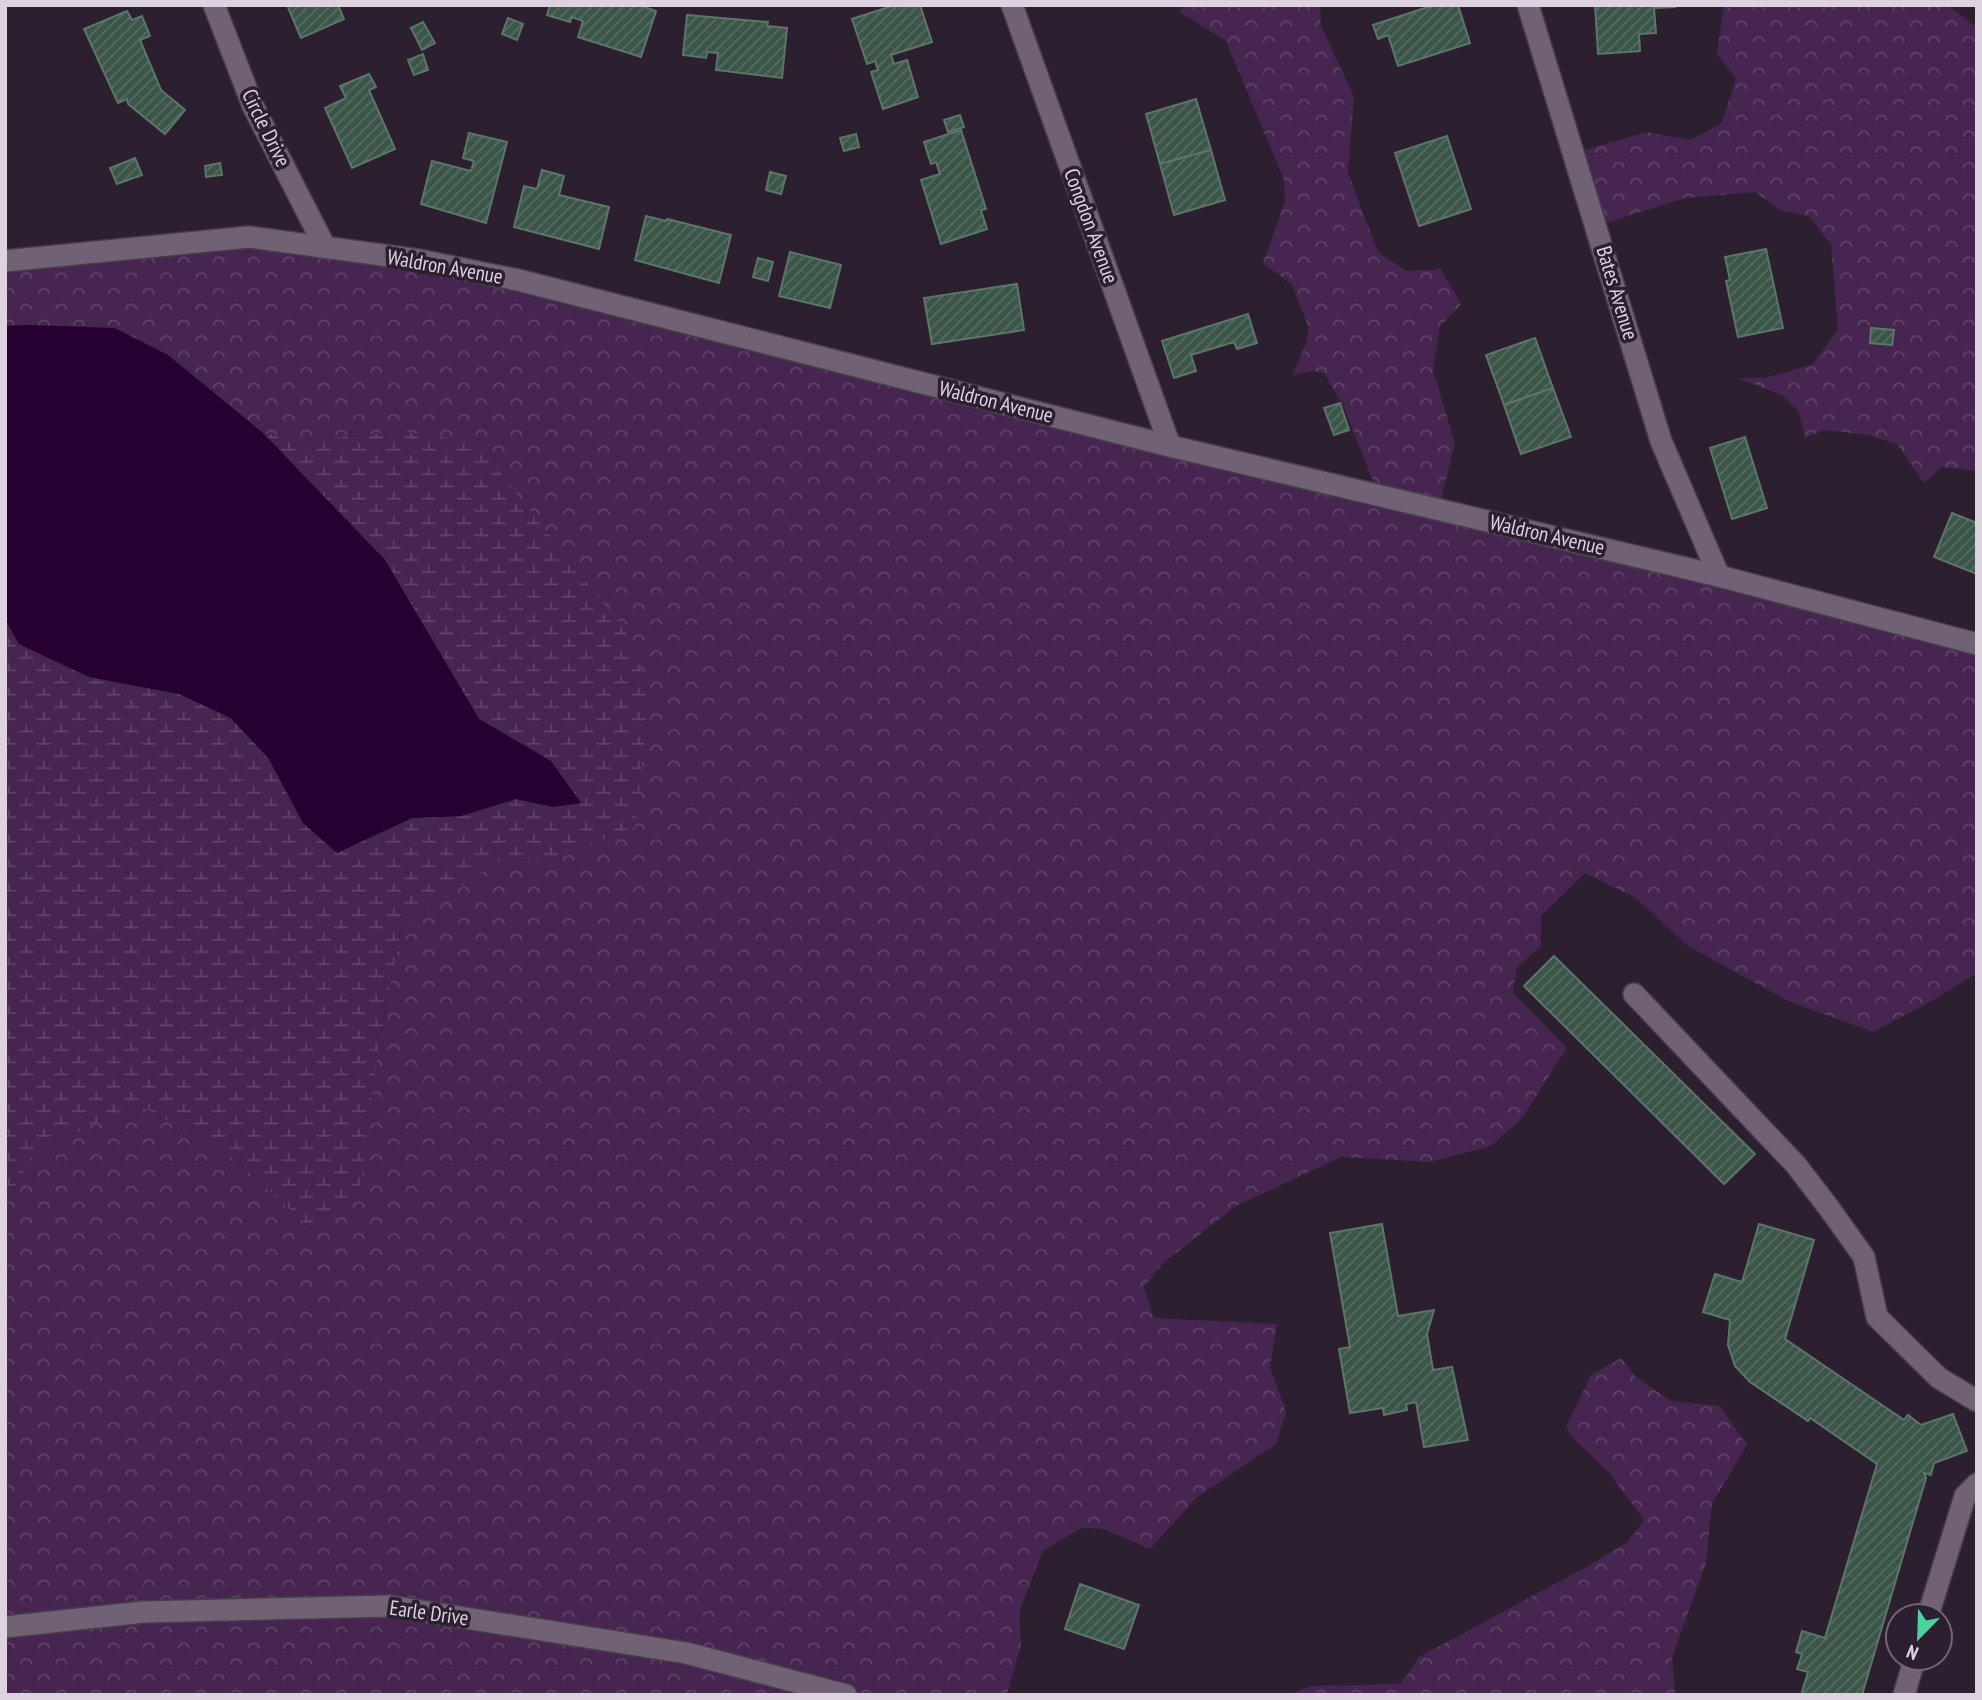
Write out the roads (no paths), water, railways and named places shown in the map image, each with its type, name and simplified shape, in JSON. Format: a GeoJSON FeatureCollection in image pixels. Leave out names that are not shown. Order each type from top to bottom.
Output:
{"type":"FeatureCollection","features":[{"type":"Feature","properties":{"kind":"street","name":"Circle Drive"},"geometry":{"type":"LineString","coordinates":[[214,5],[253,106],[326,247]]}},
{"type":"Feature","properties":{"kind":"street","name":"Congdon Avenue"},"geometry":{"type":"LineString","coordinates":[[1012,5],[1170,446]]}},
{"type":"Feature","properties":{"kind":"street","name":"Bates Avenue"},"geometry":{"type":"LineString","coordinates":[[1528,5],[1661,441],[1719,576]]}},
{"type":"Feature","properties":{"kind":"street","name":"Waldron Avenue"},"geometry":{"type":"LineString","coordinates":[[5,261],[249,236],[419,260],[518,280],[1170,446],[1719,576],[1977,644]]}},
{"type":"Feature","properties":{"kind":"street"},"geometry":{"type":"LineString","coordinates":[[1634,994],[1796,1165],[1829,1208],[1864,1256],[1877,1317],[1939,1378],[1977,1401]]}},
{"type":"Feature","properties":{"kind":"street"},"geometry":{"type":"LineString","coordinates":[[1932,1602],[1965,1496],[1977,1484]]}},
{"type":"Feature","properties":{"kind":"street","name":"Earle Drive"},"geometry":{"type":"LineString","coordinates":[[5,1627],[144,1612],[390,1606],[686,1653],[846,1695]]}},
{"type":"Feature","properties":{"kind":"street"},"geometry":{"type":"LineString","coordinates":[[1904,1695],[1911,1672]]}}]}
